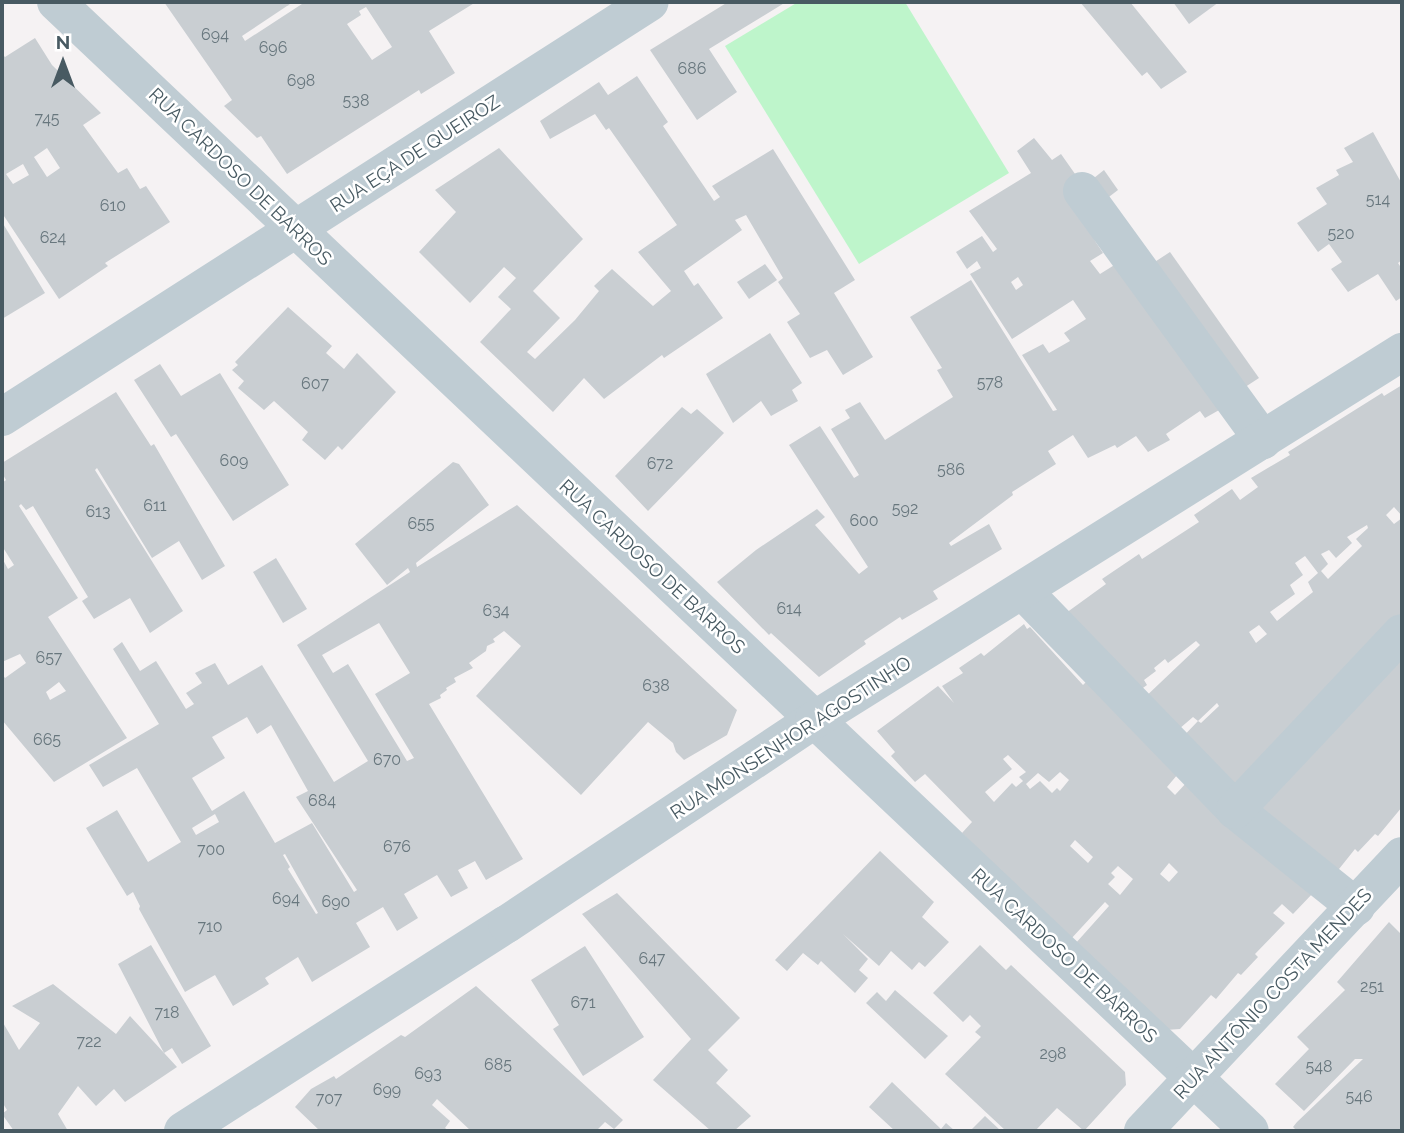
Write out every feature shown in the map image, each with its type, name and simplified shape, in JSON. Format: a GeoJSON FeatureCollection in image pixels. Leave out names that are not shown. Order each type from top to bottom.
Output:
{"type":"FeatureCollection","features":[{"type":"Feature","properties":{"kind":"street","name":"RUA CARDOSO DE BARROS"},"geometry":{"type":"LineString","coordinates":[[56,2],[1250,1131]]}},
{"type":"Feature","properties":{"kind":"street","name":"RUA EÇA DE QUEIROZ"},"geometry":{"type":"LineString","coordinates":[[2,417],[650,2]]}},
{"type":"Feature","properties":{"kind":"street"},"geometry":{"type":"LineString","coordinates":[[1082,191],[1263,440]]}},
{"type":"Feature","properties":{"kind":"street","name":"RUA MONSENHOR AGOSTINHO"},"geometry":{"type":"LineString","coordinates":[[183,1131],[507,924],[814,720],[1402,352]]}},
{"type":"Feature","properties":{"kind":"street"},"geometry":{"type":"LineString","coordinates":[[1023,591],[1235,810],[1356,907]]}},
{"type":"Feature","properties":{"kind":"street"},"geometry":{"type":"LineString","coordinates":[[1235,810],[1402,633]]}},
{"type":"Feature","properties":{"kind":"street","name":"RUA ANTÔNIO COSTA MENDES"},"geometry":{"type":"LineString","coordinates":[[1143,1131],[1402,856]]}},
{"type":"Feature","properties":{"kind":"green space"},"geometry":{"type":"Polygon","coordinates":[[[798,2],[905,2],[1009,173],[859,264],[725,46],[798,2]]]}},
{"type":"Feature","properties":{"kind":"building"},"geometry":{"type":"Polygon","coordinates":[[[164,2],[293,2],[242,36],[245,41],[305,2],[476,2],[429,31],[455,73],[421,94],[419,90],[287,174],[261,136],[257,138],[224,106],[232,100],[164,2]],[[366,7],[359,11],[361,15],[347,24],[372,60],[392,47],[366,7]]]}},
{"type":"Feature","properties":{"kind":"building"},"geometry":{"type":"Polygon","coordinates":[[[728,2],[786,2],[709,49],[737,92],[697,120],[650,50],[728,2]]]}},
{"type":"Feature","properties":{"kind":"building"},"geometry":{"type":"Polygon","coordinates":[[[1080,2],[1130,2],[1187,72],[1161,89],[1147,72],[1142,76],[1080,2]]]}},
{"type":"Feature","properties":{"kind":"building"},"geometry":{"type":"Polygon","coordinates":[[[1173,2],[1219,2],[1189,24],[1173,2]]]}},
{"type":"Feature","properties":{"kind":"building"},"geometry":{"type":"Polygon","coordinates":[[[35,38],[52,65],[101,113],[83,125],[118,173],[127,168],[140,189],[146,186],[170,222],[105,263],[108,266],[59,299],[2,213],[2,54],[5,57],[35,38]],[[47,148],[34,157],[47,177],[60,168],[47,148]],[[23,164],[6,174],[13,184],[29,175],[23,164]]]}},
{"type":"Feature","properties":{"kind":"building"},"geometry":{"type":"Polygon","coordinates":[[[637,76],[668,122],[663,126],[714,201],[720,197],[712,186],[773,149],[855,280],[834,293],[873,357],[843,375],[827,350],[810,358],[787,322],[800,314],[778,282],[783,278],[746,215],[735,220],[742,230],[684,271],[694,286],[698,283],[723,318],[664,358],[662,355],[604,399],[584,378],[553,412],[480,342],[511,309],[498,297],[516,278],[504,267],[470,303],[419,252],[456,212],[435,190],[499,148],[583,239],[533,291],[560,318],[527,352],[535,359],[575,320],[599,291],[594,286],[612,269],[653,306],[671,291],[638,252],[677,225],[609,128],[606,130],[595,114],[550,139],[540,121],[599,82],[608,95],[637,76]]]}},
{"type":"Feature","properties":{"kind":"building"},"geometry":{"type":"Polygon","coordinates":[[[1373,132],[1402,184],[1402,260],[1398,263],[1402,269],[1402,297],[1396,301],[1378,274],[1348,292],[1331,269],[1342,262],[1329,244],[1318,252],[1297,223],[1327,204],[1316,188],[1339,175],[1336,170],[1353,162],[1344,148],[1373,132]]]}},
{"type":"Feature","properties":{"kind":"building"},"geometry":{"type":"Polygon","coordinates":[[[1034,138],[1052,160],[1061,154],[1080,181],[1095,241],[1103,253],[1090,261],[1100,274],[1116,264],[1228,405],[1205,418],[1200,411],[1166,434],[1170,440],[1148,452],[1136,436],[1117,448],[1115,445],[1088,458],[1073,435],[1048,451],[1056,464],[1012,492],[1013,495],[949,543],[951,546],[989,524],[1002,549],[933,591],[938,599],[902,620],[900,617],[864,641],[866,644],[819,677],[771,633],[769,635],[717,582],[756,550],[817,509],[825,517],[815,525],[859,574],[868,567],[789,445],[820,426],[854,478],[859,475],[831,429],[850,418],[845,410],[860,402],[885,440],[953,397],[937,370],[942,368],[910,317],[971,280],[1053,411],[1057,410],[1022,355],[1043,344],[1049,353],[1070,341],[1064,333],[1086,319],[1073,300],[1012,339],[970,274],[981,268],[977,261],[967,269],[956,252],[982,236],[993,252],[997,249],[969,211],[1031,173],[1017,151],[1034,138]],[[1018,277],[1011,282],[1016,290],[1023,285],[1018,277]]]}},
{"type":"Feature","properties":{"kind":"building"},"geometry":{"type":"Polygon","coordinates":[[[1104,170],[1118,190],[1097,206],[1084,186],[1104,170]]]}},
{"type":"Feature","properties":{"kind":"building"},"geometry":{"type":"Polygon","coordinates":[[[2,222],[45,293],[2,319],[2,222]]]}},
{"type":"Feature","properties":{"kind":"building"},"geometry":{"type":"Polygon","coordinates":[[[1170,252],[1259,378],[1236,393],[1144,269],[1170,252]]]}},
{"type":"Feature","properties":{"kind":"building"},"geometry":{"type":"Polygon","coordinates":[[[765,264],[777,280],[749,299],[737,282],[765,264]]]}},
{"type":"Feature","properties":{"kind":"building"},"geometry":{"type":"Polygon","coordinates":[[[288,307],[332,346],[326,353],[344,369],[357,353],[396,392],[342,450],[338,446],[325,460],[302,440],[308,432],[274,401],[264,410],[238,388],[244,381],[232,370],[238,365],[235,362],[288,307]]]}},
{"type":"Feature","properties":{"kind":"building"},"geometry":{"type":"Polygon","coordinates":[[[770,333],[802,383],[792,390],[798,401],[771,416],[761,401],[733,423],[706,374],[770,333]]]}},
{"type":"Feature","properties":{"kind":"building"},"geometry":{"type":"Polygon","coordinates":[[[160,364],[181,396],[220,373],[289,485],[233,521],[176,434],[171,437],[134,380],[160,364]]]}},
{"type":"Feature","properties":{"kind":"building"},"geometry":{"type":"Polygon","coordinates":[[[1402,385],[1402,516],[1394,507],[1386,515],[1394,524],[1402,518],[1402,617],[1232,801],[1175,745],[1198,721],[1193,717],[1172,735],[1140,702],[1200,645],[1196,641],[1168,663],[1165,659],[1154,668],[1156,671],[1144,680],[1147,685],[1133,695],[1066,613],[1106,584],[1102,579],[1139,554],[1142,559],[1199,522],[1194,515],[1232,489],[1240,500],[1258,487],[1251,478],[1382,393],[1384,396],[1402,385]],[[1367,525],[1347,537],[1352,543],[1336,558],[1329,550],[1321,554],[1328,564],[1321,571],[1328,579],[1362,546],[1356,539],[1368,528],[1367,525]],[[1305,556],[1295,563],[1303,575],[1290,585],[1295,594],[1270,612],[1277,621],[1313,592],[1308,582],[1318,573],[1305,556]],[[1259,625],[1249,632],[1256,643],[1267,634],[1259,625]],[[1217,703],[1198,721],[1201,723],[1219,706],[1217,703]]]}},
{"type":"Feature","properties":{"kind":"building"},"geometry":{"type":"Polygon","coordinates":[[[116,392],[151,446],[154,444],[225,566],[202,580],[179,541],[152,558],[97,468],[95,470],[183,611],[150,633],[130,598],[94,619],[82,601],[88,597],[33,506],[26,510],[21,504],[19,506],[78,598],[48,617],[127,738],[54,782],[2,720],[2,674],[5,678],[26,663],[20,654],[2,662],[2,558],[8,569],[14,565],[2,546],[2,483],[6,480],[2,473],[2,463],[116,392]],[[59,682],[46,692],[50,700],[66,691],[59,682]]]}},
{"type":"Feature","properties":{"kind":"building"},"geometry":{"type":"Polygon","coordinates":[[[682,407],[691,414],[697,409],[724,433],[648,511],[615,476],[682,407]]]}},
{"type":"Feature","properties":{"kind":"building"},"geometry":{"type":"Polygon","coordinates":[[[453,462],[459,464],[489,505],[416,563],[417,567],[517,505],[737,710],[727,735],[684,760],[676,752],[673,743],[648,722],[581,795],[476,696],[521,646],[504,631],[493,639],[495,642],[487,646],[486,651],[469,663],[473,668],[454,678],[456,682],[446,688],[440,695],[441,698],[429,704],[523,859],[486,880],[475,861],[458,870],[468,888],[451,897],[437,875],[404,894],[418,918],[397,931],[383,907],[356,923],[370,947],[312,982],[298,957],[265,978],[269,984],[233,1006],[215,975],[185,992],[139,909],[133,892],[127,896],[86,828],[117,810],[148,862],[181,842],[137,768],[103,787],[89,765],[159,724],[113,649],[122,642],[140,671],[156,661],[186,709],[194,704],[186,693],[202,683],[195,673],[215,663],[228,685],[262,665],[334,782],[368,761],[297,645],[410,572],[408,568],[387,585],[355,544],[453,462]],[[379,623],[322,655],[333,673],[348,664],[407,761],[414,758],[375,694],[410,673],[379,623]],[[247,717],[212,737],[225,758],[192,778],[212,811],[244,791],[275,843],[312,823],[354,892],[357,890],[296,797],[308,791],[271,725],[257,734],[247,717]],[[215,814],[192,828],[196,835],[219,822],[215,814]],[[285,854],[283,855],[290,867],[288,869],[316,914],[318,913],[285,854]]]}},
{"type":"Feature","properties":{"kind":"building"},"geometry":{"type":"Polygon","coordinates":[[[276,558],[307,609],[283,623],[253,572],[276,558]]]}},
{"type":"Feature","properties":{"kind":"building"},"geometry":{"type":"Polygon","coordinates":[[[1024,624],[1027,629],[1030,627],[1083,685],[1091,677],[1178,774],[1167,787],[1175,795],[1188,781],[1314,892],[1293,914],[1282,904],[1273,913],[1285,923],[1255,954],[1258,957],[1241,975],[1238,973],[1216,999],[1211,995],[1180,1029],[1165,1030],[1075,944],[1109,906],[1105,902],[1070,940],[962,833],[972,822],[925,774],[915,782],[891,756],[895,752],[877,731],[938,686],[954,703],[942,686],[963,673],[959,668],[981,653],[984,656],[1024,624]],[[1008,755],[1003,759],[1012,769],[985,792],[994,802],[1012,783],[1016,787],[1023,781],[1019,777],[1026,772],[1008,755]],[[1060,772],[1049,782],[1038,773],[1026,784],[1030,789],[1040,781],[1052,793],[1057,788],[1060,791],[1069,780],[1060,772]],[[1075,840],[1070,846],[1088,863],[1093,857],[1075,840]],[[1169,863],[1160,874],[1169,882],[1178,872],[1169,863]],[[1118,866],[1111,873],[1115,877],[1108,884],[1120,895],[1133,879],[1118,866]]]}},
{"type":"Feature","properties":{"kind":"building"},"geometry":{"type":"Polygon","coordinates":[[[1402,641],[1402,807],[1378,836],[1375,834],[1358,852],[1355,849],[1335,874],[1250,807],[1402,641]]]}},
{"type":"Feature","properties":{"kind":"building"},"geometry":{"type":"Polygon","coordinates":[[[880,851],[934,902],[922,917],[949,942],[925,967],[919,962],[912,970],[891,951],[879,966],[843,934],[868,959],[859,970],[868,978],[855,993],[821,961],[818,965],[803,953],[787,971],[775,960],[880,851]]]}},
{"type":"Feature","properties":{"kind":"building"},"geometry":{"type":"Polygon","coordinates":[[[617,893],[740,1018],[708,1050],[728,1070],[716,1083],[751,1116],[734,1131],[711,1131],[653,1080],[691,1039],[582,914],[617,893]]]}},
{"type":"Feature","properties":{"kind":"building"},"geometry":{"type":"Polygon","coordinates":[[[1389,922],[1402,935],[1402,1131],[1297,1131],[1293,1127],[1297,1122],[1363,1059],[1355,1059],[1304,1111],[1275,1084],[1309,1049],[1297,1037],[1345,990],[1337,982],[1389,922]]]}},
{"type":"Feature","properties":{"kind":"building"},"geometry":{"type":"Polygon","coordinates":[[[151,945],[211,1046],[182,1064],[172,1048],[164,1053],[118,964],[151,945]]]}},
{"type":"Feature","properties":{"kind":"building"},"geometry":{"type":"Polygon","coordinates":[[[980,945],[1006,970],[1011,965],[1125,1072],[1126,1085],[1084,1131],[1057,1108],[1035,1131],[1006,1131],[945,1074],[981,1037],[975,1032],[981,1026],[970,1015],[963,1022],[933,993],[980,945]]]}},
{"type":"Feature","properties":{"kind":"building"},"geometry":{"type":"Polygon","coordinates":[[[585,946],[644,1037],[583,1076],[553,1029],[559,1025],[531,980],[585,946]]]}},
{"type":"Feature","properties":{"kind":"building"},"geometry":{"type":"Polygon","coordinates":[[[53,984],[116,1034],[130,1016],[177,1067],[125,1102],[114,1089],[96,1106],[78,1086],[58,1114],[68,1131],[14,1131],[2,1114],[7,1110],[2,1102],[2,1021],[19,1050],[40,1023],[12,1006],[53,984]]]}},
{"type":"Feature","properties":{"kind":"building"},"geometry":{"type":"Polygon","coordinates":[[[476,986],[623,1120],[614,1129],[605,1122],[596,1131],[471,1131],[437,1099],[432,1105],[450,1121],[445,1128],[449,1131],[320,1131],[295,1107],[311,1089],[334,1076],[336,1079],[401,1035],[405,1037],[476,986]]]}},
{"type":"Feature","properties":{"kind":"building"},"geometry":{"type":"Polygon","coordinates":[[[895,990],[948,1036],[925,1059],[866,1003],[877,992],[886,1001],[895,990]]]}},
{"type":"Feature","properties":{"kind":"building"},"geometry":{"type":"Polygon","coordinates":[[[892,1082],[941,1129],[946,1123],[955,1131],[895,1131],[869,1107],[892,1082]]]}},
{"type":"Feature","properties":{"kind":"building"},"geometry":{"type":"Polygon","coordinates":[[[985,1116],[1001,1131],[970,1131],[985,1116]]]}}]}
